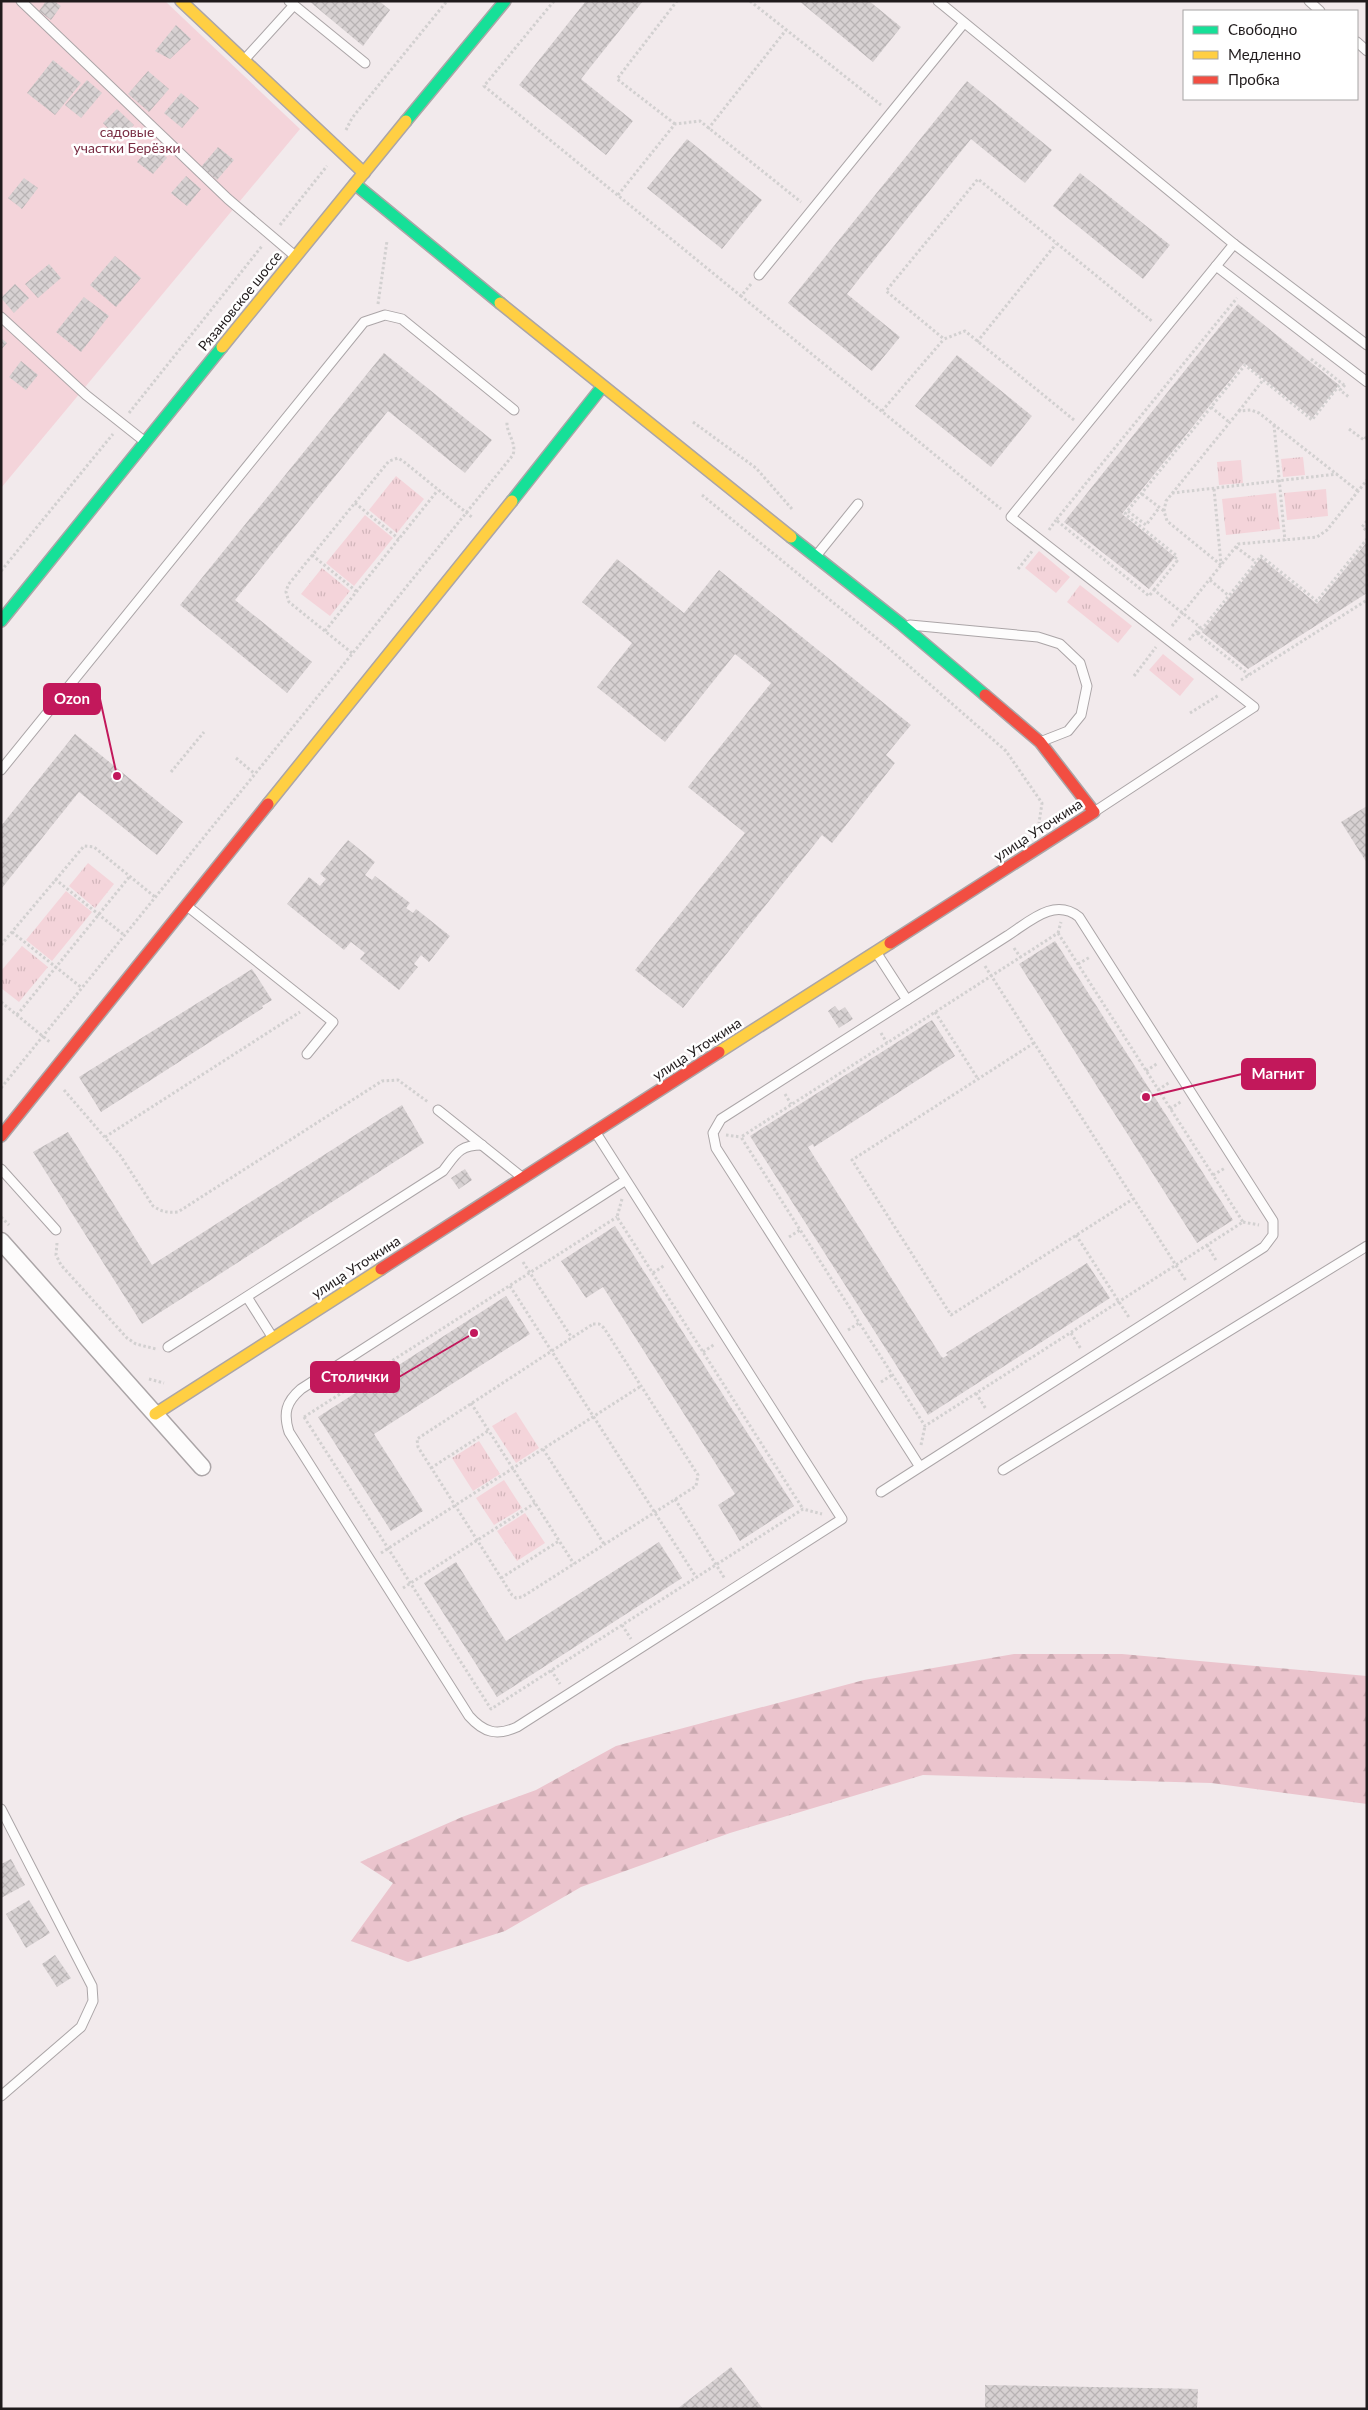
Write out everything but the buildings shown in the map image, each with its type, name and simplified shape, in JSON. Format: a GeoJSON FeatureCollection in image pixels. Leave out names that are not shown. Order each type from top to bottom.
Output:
{"type":"FeatureCollection","features":[{"type":"Feature","properties":{"kind":"street"},"geometry":{"type":"LineString","coordinates":[[182,1],[364,173]]}},
{"type":"Feature","properties":{"kind":"street","name":"Рязановское шоссе"},"geometry":{"type":"LineString","coordinates":[[1,621],[295,256],[505,1]]}},
{"type":"Feature","properties":{"kind":"street"},"geometry":{"type":"LineString","coordinates":[[355,184],[602,387],[902,624],[1040,742],[1094,812]]}},
{"type":"Feature","properties":{"kind":"street"},"geometry":{"type":"LineString","coordinates":[[1,1136],[581,416],[602,387]]}},
{"type":"Feature","properties":{"kind":"street","name":"улица Уточкина"},"geometry":{"type":"LineString","coordinates":[[155,1414],[1094,812]]}},
{"type":"Feature","properties":{"kind":"street"},"geometry":{"type":"LineString","coordinates":[[1,1241],[202,1467]]}},
{"type":"Feature","properties":{"kind":"lane"},"geometry":{"type":"LineString","coordinates":[[21,1],[228,199],[295,256]]}},
{"type":"Feature","properties":{"kind":"lane"},"geometry":{"type":"LineString","coordinates":[[938,1],[1234,244],[1367,345]]}},
{"type":"Feature","properties":{"kind":"lane"},"geometry":{"type":"LineString","coordinates":[[1308,1],[1319,10]]}},
{"type":"Feature","properties":{"kind":"lane"},"geometry":{"type":"LineString","coordinates":[[245,59],[292,3],[365,63]]}},
{"type":"Feature","properties":{"kind":"lane"},"geometry":{"type":"LineString","coordinates":[[759,275],[964,23]]}},
{"type":"Feature","properties":{"kind":"lane"},"geometry":{"type":"LineString","coordinates":[[1230,688],[1011,517],[1234,244]]}},
{"type":"Feature","properties":{"kind":"lane"},"geometry":{"type":"LineString","coordinates":[[1216,266],[1367,382]]}},
{"type":"Feature","properties":{"kind":"lane"},"geometry":{"type":"LineString","coordinates":[[1,770],[364,322],[385,315],[402,319],[514,410]]}},
{"type":"Feature","properties":{"kind":"lane"},"geometry":{"type":"LineString","coordinates":[[1,317],[86,395],[146,442]]}},
{"type":"Feature","properties":{"kind":"lane"},"geometry":{"type":"LineString","coordinates":[[816,557],[858,504]]}},
{"type":"Feature","properties":{"kind":"lane"},"geometry":{"type":"LineString","coordinates":[[902,624],[1038,637],[1060,644],[1080,663],[1087,686],[1081,716],[1068,731],[1040,742]]}},
{"type":"Feature","properties":{"kind":"lane","name":"улица Уточкина"},"geometry":{"type":"LineString","coordinates":[[1094,812],[1254,707],[1230,688]]}},
{"type":"Feature","properties":{"kind":"lane"},"geometry":{"type":"LineString","coordinates":[[187,906],[333,1022],[307,1054]]}},
{"type":"Feature","properties":{"kind":"lane"},"geometry":{"type":"LineString","coordinates":[[880,1492],[920,1467],[1088,1360],[1224,1272],[1269,1242],[1273,1235],[1273,1221],[1079,917],[1064,909],[1048,910],[721,1119],[715,1128],[713,1138],[716,1148],[920,1467]]}},
{"type":"Feature","properties":{"kind":"lane"},"geometry":{"type":"LineString","coordinates":[[876,952],[907,1000]]}},
{"type":"Feature","properties":{"kind":"lane"},"geometry":{"type":"LineString","coordinates":[[438,1110],[523,1178]]}},
{"type":"Feature","properties":{"kind":"lane"},"geometry":{"type":"LineString","coordinates":[[595,1132],[626,1180],[842,1519],[517,1727],[506,1732],[496,1733],[479,1727],[469,1716],[289,1432],[285,1418],[285,1409],[290,1398],[301,1389],[626,1180]]}},
{"type":"Feature","properties":{"kind":"lane"},"geometry":{"type":"LineString","coordinates":[[168,1347],[442,1171],[459,1150],[468,1145],[482,1145]]}},
{"type":"Feature","properties":{"kind":"lane"},"geometry":{"type":"LineString","coordinates":[[1,1169],[56,1230]]}},
{"type":"Feature","properties":{"kind":"lane"},"geometry":{"type":"LineString","coordinates":[[1003,1470],[1367,1246]]}},
{"type":"Feature","properties":{"kind":"lane"},"geometry":{"type":"LineString","coordinates":[[247,1297],[273,1338]]}},
{"type":"Feature","properties":{"kind":"lane"},"geometry":{"type":"LineString","coordinates":[[1,1809],[92,1986],[93,2001],[81,2027],[1,2096]]}},
{"type":"Feature","properties":{"kind":"path"},"geometry":{"type":"LineString","coordinates":[[345,133],[352,118],[447,1]]}},
{"type":"Feature","properties":{"kind":"path"},"geometry":{"type":"LineString","coordinates":[[554,1],[484,86],[1011,517]]}},
{"type":"Feature","properties":{"kind":"path"},"geometry":{"type":"LineString","coordinates":[[677,1],[617,79],[675,124],[700,122],[811,211]]}},
{"type":"Feature","properties":{"kind":"path"},"geometry":{"type":"LineString","coordinates":[[750,1],[891,113]]}},
{"type":"Feature","properties":{"kind":"path"},"geometry":{"type":"LineString","coordinates":[[708,129],[786,30]]}},
{"type":"Feature","properties":{"kind":"path"},"geometry":{"type":"LineString","coordinates":[[618,195],[675,124]]}},
{"type":"Feature","properties":{"kind":"path"},"geometry":{"type":"LineString","coordinates":[[279,226],[330,163]]}},
{"type":"Feature","properties":{"kind":"path"},"geometry":{"type":"LineString","coordinates":[[944,339],[886,291],[978,179],[1163,330]]}},
{"type":"Feature","properties":{"kind":"path"},"geometry":{"type":"LineString","coordinates":[[376,317],[388,241]]}},
{"type":"Feature","properties":{"kind":"path"},"geometry":{"type":"LineString","coordinates":[[977,342],[1056,244]]}},
{"type":"Feature","properties":{"kind":"path"},"geometry":{"type":"LineString","coordinates":[[1,571],[262,246]]}},
{"type":"Feature","properties":{"kind":"path"},"geometry":{"type":"LineString","coordinates":[[741,296],[759,275]]}},
{"type":"Feature","properties":{"kind":"path"},"geometry":{"type":"LineString","coordinates":[[1244,304],[1236,298],[1056,520],[1149,596],[1177,561],[1175,559],[1177,556],[1125,514],[1245,365],[1312,420],[1343,384],[1304,353]]}},
{"type":"Feature","properties":{"kind":"path"},"geometry":{"type":"LineString","coordinates":[[882,411],[944,339],[965,331],[1084,428]]}},
{"type":"Feature","properties":{"kind":"path"},"geometry":{"type":"LineString","coordinates":[[1221,565],[1167,521],[1164,512],[1166,501],[1263,380]]}},
{"type":"Feature","properties":{"kind":"path"},"geometry":{"type":"LineString","coordinates":[[1211,407],[1230,422]]}},
{"type":"Feature","properties":{"kind":"path"},"geometry":{"type":"LineString","coordinates":[[1,1088],[512,455],[514,445],[507,424],[508,418],[514,410]]}},
{"type":"Feature","properties":{"kind":"path"},"geometry":{"type":"LineString","coordinates":[[1239,411],[1251,410],[1259,413],[1358,491]]}},
{"type":"Feature","properties":{"kind":"path"},"geometry":{"type":"LineString","coordinates":[[1274,425],[1285,540]]}},
{"type":"Feature","properties":{"kind":"path"},"geometry":{"type":"LineString","coordinates":[[1349,429],[1364,440],[1367,436]]}},
{"type":"Feature","properties":{"kind":"path"},"geometry":{"type":"LineString","coordinates":[[352,653],[286,598],[288,585],[392,458],[403,461],[478,522]]}},
{"type":"Feature","properties":{"kind":"path"},"geometry":{"type":"LineString","coordinates":[[1172,493],[1337,474]]}},
{"type":"Feature","properties":{"kind":"path"},"geometry":{"type":"LineString","coordinates":[[1134,676],[1238,544],[1317,537],[1327,530],[1367,480]]}},
{"type":"Feature","properties":{"kind":"path"},"geometry":{"type":"LineString","coordinates":[[1214,488],[1221,565]]}},
{"type":"Feature","properties":{"kind":"path"},"geometry":{"type":"LineString","coordinates":[[325,631],[438,490]]}},
{"type":"Feature","properties":{"kind":"path"},"geometry":{"type":"LineString","coordinates":[[701,494],[885,645],[1006,751],[1042,802]]}},
{"type":"Feature","properties":{"kind":"path"},"geometry":{"type":"LineString","coordinates":[[1142,494],[1164,512]]}},
{"type":"Feature","properties":{"kind":"path"},"geometry":{"type":"LineString","coordinates":[[355,503],[399,539]]}},
{"type":"Feature","properties":{"kind":"path"},"geometry":{"type":"LineString","coordinates":[[1128,511],[1146,525],[1159,508]]}},
{"type":"Feature","properties":{"kind":"path"},"geometry":{"type":"LineString","coordinates":[[1367,521],[1362,527],[1367,531]]}},
{"type":"Feature","properties":{"kind":"path"},"geometry":{"type":"LineString","coordinates":[[1181,650],[1229,596],[1260,556],[1317,601],[1367,539]]}},
{"type":"Feature","properties":{"kind":"path"},"geometry":{"type":"LineString","coordinates":[[1236,547],[1256,562]]}},
{"type":"Feature","properties":{"kind":"path"},"geometry":{"type":"LineString","coordinates":[[312,555],[356,591]]}},
{"type":"Feature","properties":{"kind":"path"},"geometry":{"type":"LineString","coordinates":[[1210,580],[1229,596]]}},
{"type":"Feature","properties":{"kind":"path"},"geometry":{"type":"LineString","coordinates":[[1154,590],[1200,627],[1197,633]]}},
{"type":"Feature","properties":{"kind":"path"},"geometry":{"type":"LineString","coordinates":[[1190,713],[1367,600]]}},
{"type":"Feature","properties":{"kind":"path"},"geometry":{"type":"LineString","coordinates":[[1197,633],[1249,675]]}},
{"type":"Feature","properties":{"kind":"path"},"geometry":{"type":"LineString","coordinates":[[171,772],[204,732]]}},
{"type":"Feature","properties":{"kind":"path"},"geometry":{"type":"LineString","coordinates":[[236,758],[255,774]]}},
{"type":"Feature","properties":{"kind":"path"},"geometry":{"type":"LineString","coordinates":[[1,945],[79,849],[88,845],[94,847],[155,897]]}},
{"type":"Feature","properties":{"kind":"path"},"geometry":{"type":"LineString","coordinates":[[17,1016],[130,876]]}},
{"type":"Feature","properties":{"kind":"path"},"geometry":{"type":"LineString","coordinates":[[55,879],[124,935]]}},
{"type":"Feature","properties":{"kind":"path"},"geometry":{"type":"LineString","coordinates":[[12,932],[82,988]]}},
{"type":"Feature","properties":{"kind":"path"},"geometry":{"type":"LineString","coordinates":[[1058,933],[1243,1222],[925,1426],[741,1137],[991,976],[1058,933]]}},
{"type":"Feature","properties":{"kind":"path"},"geometry":{"type":"LineString","coordinates":[[978,955],[1193,1292]]}},
{"type":"Feature","properties":{"kind":"path"},"geometry":{"type":"LineString","coordinates":[[1,1002],[55,1046]]}},
{"type":"Feature","properties":{"kind":"path"},"geometry":{"type":"LineString","coordinates":[[105,1137],[311,1004]]}},
{"type":"Feature","properties":{"kind":"path"},"geometry":{"type":"LineString","coordinates":[[935,1012],[978,1079]]}},
{"type":"Feature","properties":{"kind":"path"},"geometry":{"type":"LineString","coordinates":[[1034,1044],[852,1160],[951,1315],[1133,1199]]}},
{"type":"Feature","properties":{"kind":"path"},"geometry":{"type":"LineString","coordinates":[[50,1075],[120,1155],[153,1206],[159,1210],[172,1213],[178,1212],[382,1081],[392,1079],[404,1083],[438,1110]]}},
{"type":"Feature","properties":{"kind":"path"},"geometry":{"type":"LineString","coordinates":[[304,1417],[617,1217],[626,1180]]}},
{"type":"Feature","properties":{"kind":"path"},"geometry":{"type":"LineString","coordinates":[[617,1217],[803,1509],[842,1519]]}},
{"type":"Feature","properties":{"kind":"path"},"geometry":{"type":"LineString","coordinates":[[56,1230],[56,1255],[61,1265],[127,1338],[147,1348],[168,1347]]}},
{"type":"Feature","properties":{"kind":"path"},"geometry":{"type":"LineString","coordinates":[[1076,1235],[1136,1328]]}},
{"type":"Feature","properties":{"kind":"path"},"geometry":{"type":"LineString","coordinates":[[1207,1245],[1224,1272]]}},
{"type":"Feature","properties":{"kind":"path"},"geometry":{"type":"LineString","coordinates":[[530,1273],[572,1338]]}},
{"type":"Feature","properties":{"kind":"path"},"geometry":{"type":"LineString","coordinates":[[510,1286],[696,1577]]}},
{"type":"Feature","properties":{"kind":"path"},"geometry":{"type":"LineString","coordinates":[[593,1324],[601,1325],[698,1475],[696,1486],[519,1598],[514,1597],[501,1578],[418,1447],[417,1439],[551,1351],[593,1324]]}},
{"type":"Feature","properties":{"kind":"path"},"geometry":{"type":"LineString","coordinates":[[1071,1333],[1088,1360]]}},
{"type":"Feature","properties":{"kind":"path"},"geometry":{"type":"LineString","coordinates":[[140,1374],[149,1379],[167,1384]]}},
{"type":"Feature","properties":{"kind":"path"},"geometry":{"type":"LineString","coordinates":[[370,1560],[641,1386]]}},
{"type":"Feature","properties":{"kind":"path"},"geometry":{"type":"LineString","coordinates":[[976,1393],[994,1420]]}},
{"type":"Feature","properties":{"kind":"path"},"geometry":{"type":"LineString","coordinates":[[471,1403],[574,1564]]}},
{"type":"Feature","properties":{"kind":"path"},"geometry":{"type":"LineString","coordinates":[[285,1409],[304,1417],[491,1709],[803,1509]]}},
{"type":"Feature","properties":{"kind":"path"},"geometry":{"type":"LineString","coordinates":[[431,1468],[488,1431]]}},
{"type":"Feature","properties":{"kind":"path"},"geometry":{"type":"LineString","coordinates":[[543,1449],[604,1544]]}},
{"type":"Feature","properties":{"kind":"path"},"geometry":{"type":"LineString","coordinates":[[674,1499],[732,1590]]}},
{"type":"Feature","properties":{"kind":"path"},"geometry":{"type":"LineString","coordinates":[[392,1595],[535,1503]]}},
{"type":"Feature","properties":{"kind":"path"},"geometry":{"type":"LineString","coordinates":[[501,1578],[559,1541]]}},
{"type":"Feature","properties":{"kind":"green space","name":"садовые участки Берёзки"},"geometry":{"type":"Polygon","coordinates":[[[1,1],[165,1],[300,129],[1,488],[1,1]]]}},
{"type":"Feature","properties":{"kind":"green space"},"geometry":{"type":"Polygon","coordinates":[[[1303,457],[1305,475],[1283,477],[1281,459],[1303,457]]]}},
{"type":"Feature","properties":{"kind":"green space"},"geometry":{"type":"Polygon","coordinates":[[[1241,460],[1243,483],[1219,485],[1217,462],[1241,460]]]}},
{"type":"Feature","properties":{"kind":"green space"},"geometry":{"type":"Polygon","coordinates":[[[396,476],[424,499],[397,533],[369,510],[396,476]]]}},
{"type":"Feature","properties":{"kind":"green space"},"geometry":{"type":"Polygon","coordinates":[[[1326,489],[1328,516],[1287,520],[1284,493],[1326,489]]]}},
{"type":"Feature","properties":{"kind":"green space"},"geometry":{"type":"Polygon","coordinates":[[[1276,493],[1280,529],[1226,535],[1222,499],[1276,493]]]}},
{"type":"Feature","properties":{"kind":"green space"},"geometry":{"type":"Polygon","coordinates":[[[365,515],[393,538],[354,586],[326,563],[365,515]]]}},
{"type":"Feature","properties":{"kind":"green space"},"geometry":{"type":"Polygon","coordinates":[[[1039,551],[1070,577],[1056,593],[1025,568],[1039,551]]]}},
{"type":"Feature","properties":{"kind":"green space"},"geometry":{"type":"Polygon","coordinates":[[[322,568],[350,591],[330,616],[301,594],[322,568]]]}},
{"type":"Feature","properties":{"kind":"green space"},"geometry":{"type":"Polygon","coordinates":[[[1080,585],[1132,626],[1118,643],[1067,602],[1080,585]]]}},
{"type":"Feature","properties":{"kind":"green space"},"geometry":{"type":"Polygon","coordinates":[[[1163,654],[1194,679],[1180,696],[1149,670],[1163,654]]]}},
{"type":"Feature","properties":{"kind":"green space"},"geometry":{"type":"Polygon","coordinates":[[[88,863],[114,884],[95,908],[69,886],[88,863]]]}},
{"type":"Feature","properties":{"kind":"green space"},"geometry":{"type":"Polygon","coordinates":[[[66,891],[92,912],[52,961],[26,940],[66,891]]]}},
{"type":"Feature","properties":{"kind":"green space"},"geometry":{"type":"Polygon","coordinates":[[[22,946],[48,967],[19,1002],[1,988],[1,971],[22,946]]]}},
{"type":"Feature","properties":{"kind":"green space"},"geometry":{"type":"Polygon","coordinates":[[[516,1412],[539,1448],[516,1463],[492,1426],[516,1412]]]}},
{"type":"Feature","properties":{"kind":"green space"},"geometry":{"type":"Polygon","coordinates":[[[479,1441],[500,1474],[473,1491],[452,1458],[479,1441]]]}},
{"type":"Feature","properties":{"kind":"green space"},"geometry":{"type":"Polygon","coordinates":[[[504,1480],[522,1508],[494,1525],[476,1498],[504,1480]]]}},
{"type":"Feature","properties":{"kind":"green space"},"geometry":{"type":"Polygon","coordinates":[[[525,1513],[545,1543],[517,1561],[497,1531],[525,1513]]]}},
{"type":"Feature","properties":{"kind":"green space"},"geometry":{"type":"Polygon","coordinates":[[[1014,1654],[1122,1654],[1367,1676],[1367,1804],[1211,1783],[923,1775],[730,1833],[581,1887],[505,1931],[408,1962],[351,1941],[393,1883],[360,1862],[462,1817],[536,1790],[616,1746],[864,1680],[1014,1654]]]}},
{"type":"Feature","properties":{"kind":"traffic: fast"},"geometry":{"type":"LineString","coordinates":[[406,121],[505,1]]}},
{"type":"Feature","properties":{"kind":"traffic: fast"},"geometry":{"type":"LineString","coordinates":[[355,184],[500,303]]}},
{"type":"Feature","properties":{"kind":"traffic: fast"},"geometry":{"type":"LineString","coordinates":[[1,621],[222,347]]}},
{"type":"Feature","properties":{"kind":"traffic: fast"},"geometry":{"type":"LineString","coordinates":[[512,501],[602,387]]}},
{"type":"Feature","properties":{"kind":"traffic: fast"},"geometry":{"type":"LineString","coordinates":[[791,537],[901,624],[985,695]]}},
{"type":"Feature","properties":{"kind":"traffic: slow"},"geometry":{"type":"LineString","coordinates":[[181,1],[364,173]]}},
{"type":"Feature","properties":{"kind":"traffic: slow"},"geometry":{"type":"LineString","coordinates":[[222,347],[406,121]]}},
{"type":"Feature","properties":{"kind":"traffic: slow"},"geometry":{"type":"LineString","coordinates":[[500,303],[791,537]]}},
{"type":"Feature","properties":{"kind":"traffic: slow"},"geometry":{"type":"LineString","coordinates":[[268,804],[512,501]]}},
{"type":"Feature","properties":{"kind":"traffic: slow"},"geometry":{"type":"LineString","coordinates":[[719,1052],[890,943]]}},
{"type":"Feature","properties":{"kind":"traffic: slow"},"geometry":{"type":"LineString","coordinates":[[155,1414],[381,1269]]}},
{"type":"Feature","properties":{"kind":"traffic: jam"},"geometry":{"type":"LineString","coordinates":[[890,943],[1094,812],[1040,742],[985,695]]}},
{"type":"Feature","properties":{"kind":"traffic: jam"},"geometry":{"type":"LineString","coordinates":[[1,1136],[268,804]]}},
{"type":"Feature","properties":{"kind":"traffic: jam"},"geometry":{"type":"LineString","coordinates":[[381,1269],[719,1052]]}},
{"type":"Feature","properties":{"kind":"place","name":"Ozon"},"geometry":{"type":"Point","coordinates":[117,776]}},
{"type":"Feature","properties":{"kind":"place","name":"Магнит"},"geometry":{"type":"Point","coordinates":[1146,1097]}},
{"type":"Feature","properties":{"kind":"place","name":"Столички"},"geometry":{"type":"Point","coordinates":[474,1333]}}]}
